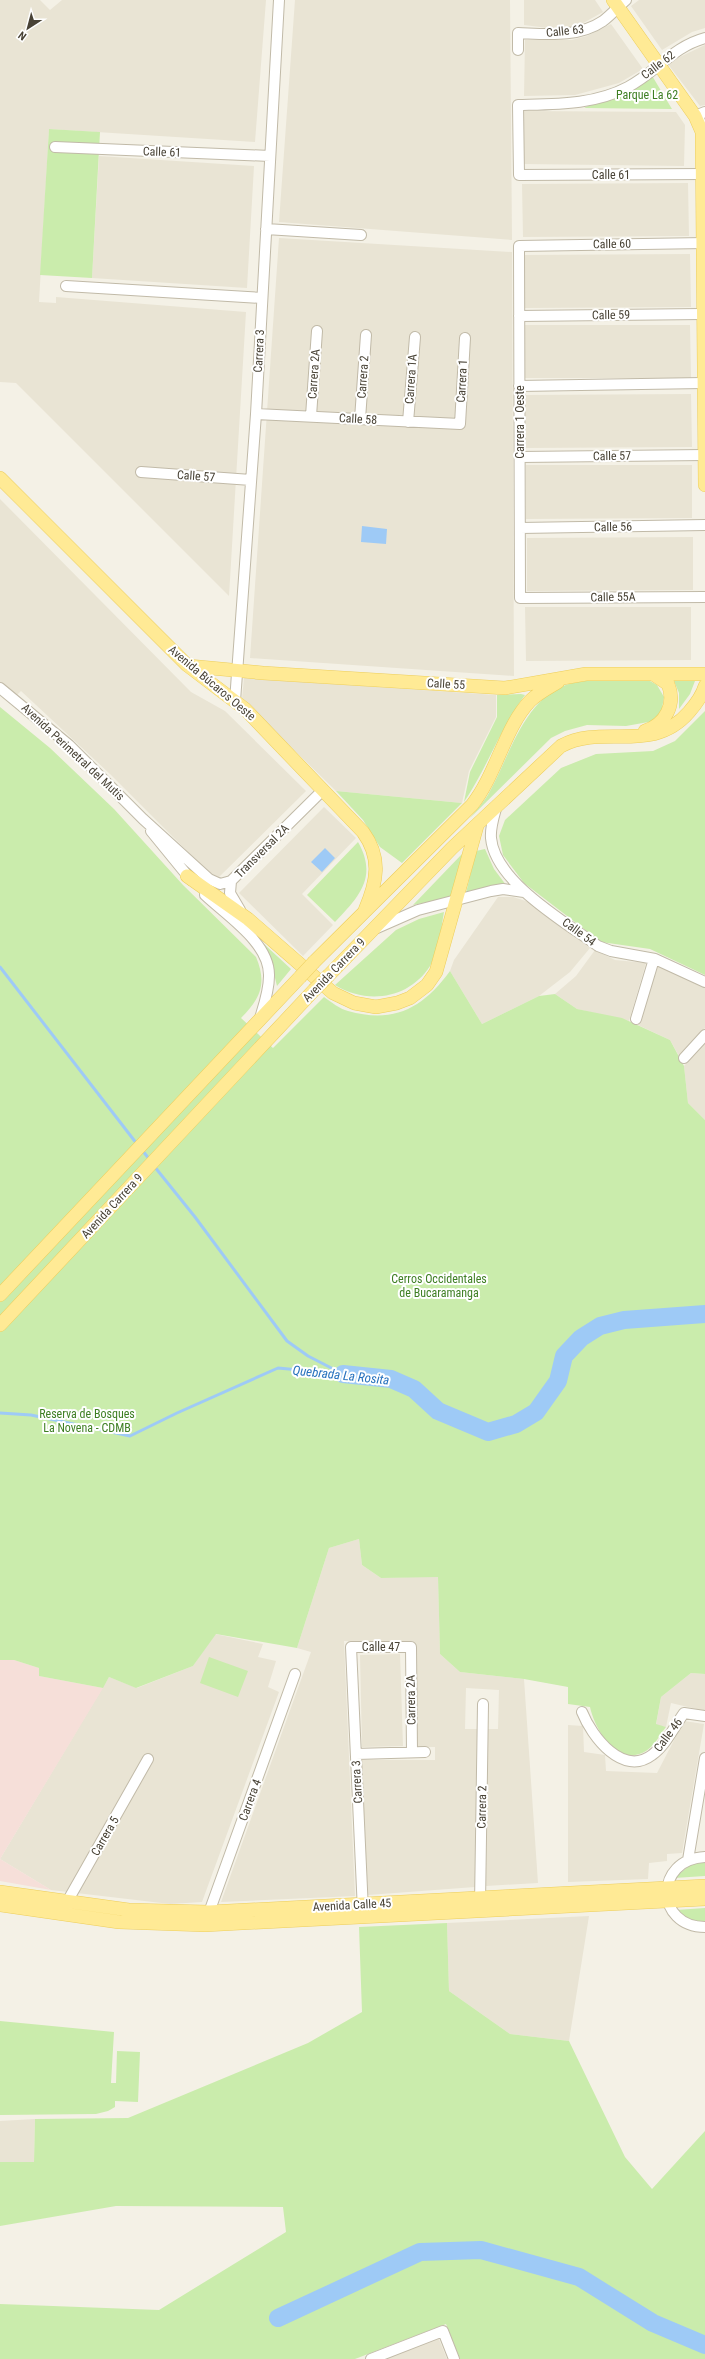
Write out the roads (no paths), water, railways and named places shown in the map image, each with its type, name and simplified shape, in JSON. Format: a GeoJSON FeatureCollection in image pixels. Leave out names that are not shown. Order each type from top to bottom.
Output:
{"type":"FeatureCollection","features":[{"type":"Feature","properties":{"kind":"main road"},"geometry":{"type":"LineString","coordinates":[[619,2],[658,64],[700,114],[702,132],[704,243],[702,314],[705,485]]}},
{"type":"Feature","properties":{"kind":"main road","name":"Avenida Búcaros Oeste"},"geometry":{"type":"LineString","coordinates":[[0,478],[187,665],[235,701],[363,832],[373,849],[377,869],[376,880],[366,910]]}},
{"type":"Feature","properties":{"kind":"main road","name":"Calle 55"},"geometry":{"type":"LineString","coordinates":[[187,665],[237,671],[505,688],[568,676],[705,674]]}},
{"type":"Feature","properties":{"kind":"main road"},"geometry":{"type":"LineString","coordinates":[[631,737],[652,729],[661,722],[670,706],[671,692],[668,684],[663,678],[653,674]]}},
{"type":"Feature","properties":{"kind":"main road","name":"Avenida Carrera 9"},"geometry":{"type":"LineString","coordinates":[[0,1295],[314,962],[388,890],[478,798],[517,720],[529,702],[541,692],[568,676]]}},
{"type":"Feature","properties":{"kind":"main road","name":"Avenida Carrera 9"},"geometry":{"type":"LineString","coordinates":[[0,1325],[329,974],[498,803],[544,759],[570,741],[589,737],[631,737],[659,733],[675,725],[692,708],[705,686]]}},
{"type":"Feature","properties":{"kind":"main road"},"geometry":{"type":"LineString","coordinates":[[187,876],[248,919],[333,993],[354,1003],[376,1007],[410,998],[432,979],[440,964],[473,836],[480,821]]}},
{"type":"Feature","properties":{"kind":"main road","name":"Avenida Calle 45"},"geometry":{"type":"LineString","coordinates":[[0,1905],[210,1912],[363,1910],[480,1904],[705,1886]]}},
{"type":"Feature","properties":{"kind":"main road","name":"Avenida Calle 45"},"geometry":{"type":"LineString","coordinates":[[0,1892],[131,1923],[205,1926],[363,1910]]}},
{"type":"Feature","properties":{"kind":"main road","name":"Avenida Calle 45"},"geometry":{"type":"LineString","coordinates":[[480,1904],[705,1899]]}},
{"type":"Feature","properties":{"kind":"street","name":"Carrera 3"},"geometry":{"type":"LineString","coordinates":[[235,701],[256,414],[279,0]]}},
{"type":"Feature","properties":{"kind":"street","name":"Calle 63"},"geometry":{"type":"LineString","coordinates":[[518,50],[518,33],[579,31],[604,21],[619,2]]}},
{"type":"Feature","properties":{"kind":"street","name":"Calle 62"},"geometry":{"type":"LineString","coordinates":[[519,175],[518,104],[580,103],[628,87],[683,46],[705,38]]}},
{"type":"Feature","properties":{"kind":"street"},"geometry":{"type":"LineString","coordinates":[[700,114],[705,125]]}},
{"type":"Feature","properties":{"kind":"street","name":"Calle 61"},"geometry":{"type":"LineString","coordinates":[[55,147],[270,156]]}},
{"type":"Feature","properties":{"kind":"street","name":"Calle 61"},"geometry":{"type":"LineString","coordinates":[[519,175],[702,174]]}},
{"type":"Feature","properties":{"kind":"street"},"geometry":{"type":"LineString","coordinates":[[266,229],[361,235]]}},
{"type":"Feature","properties":{"kind":"street","name":"Calle 60"},"geometry":{"type":"LineString","coordinates":[[519,246],[704,243]]}},
{"type":"Feature","properties":{"kind":"street","name":"Carrera 1 Oeste"},"geometry":{"type":"LineString","coordinates":[[519,246],[520,598]]}},
{"type":"Feature","properties":{"kind":"street"},"geometry":{"type":"LineString","coordinates":[[66,286],[262,298]]}},
{"type":"Feature","properties":{"kind":"street","name":"Calle 59"},"geometry":{"type":"LineString","coordinates":[[519,316],[702,314]]}},
{"type":"Feature","properties":{"kind":"street","name":"Carrera 2A"},"geometry":{"type":"LineString","coordinates":[[311,416],[317,331]]}},
{"type":"Feature","properties":{"kind":"street","name":"Carrera 2"},"geometry":{"type":"LineString","coordinates":[[360,419],[366,334]]}},
{"type":"Feature","properties":{"kind":"street","name":"Carrera 1A"},"geometry":{"type":"LineString","coordinates":[[408,422],[415,337]]}},
{"type":"Feature","properties":{"kind":"street","name":"Carrera 1"},"geometry":{"type":"LineString","coordinates":[[460,424],[465,338]]}},
{"type":"Feature","properties":{"kind":"street"},"geometry":{"type":"LineString","coordinates":[[520,386],[703,383]]}},
{"type":"Feature","properties":{"kind":"street","name":"Calle 58"},"geometry":{"type":"LineString","coordinates":[[256,414],[460,424]]}},
{"type":"Feature","properties":{"kind":"street","name":"Calle 57"},"geometry":{"type":"LineString","coordinates":[[520,457],[704,455]]}},
{"type":"Feature","properties":{"kind":"street","name":"Calle 57"},"geometry":{"type":"LineString","coordinates":[[141,472],[251,480]]}},
{"type":"Feature","properties":{"kind":"street","name":"Calle 56"},"geometry":{"type":"LineString","coordinates":[[520,528],[705,525]]}},
{"type":"Feature","properties":{"kind":"street","name":"Calle 55A"},"geometry":{"type":"LineString","coordinates":[[520,598],[705,597]]}},
{"type":"Feature","properties":{"kind":"street","name":"Avenida Perimetral del Mutis"},"geometry":{"type":"LineString","coordinates":[[0,688],[69,745],[143,819],[209,879],[220,884],[232,881]]}},
{"type":"Feature","properties":{"kind":"street","name":"Transversal 2A"},"geometry":{"type":"LineString","coordinates":[[248,919],[233,900],[230,893],[232,881],[323,790]]}},
{"type":"Feature","properties":{"kind":"street","name":"Calle 54"},"geometry":{"type":"LineString","coordinates":[[498,803],[491,827],[493,849],[502,868],[526,893],[598,946],[611,951],[654,959],[705,982]]}},
{"type":"Feature","properties":{"kind":"street","name":"Avenida Perimetral del Mutis"},"geometry":{"type":"LineString","coordinates":[[143,819],[161,845],[187,876],[257,943],[264,954],[270,976],[268,990],[256,1023]]}},
{"type":"Feature","properties":{"kind":"street"},"geometry":{"type":"LineString","coordinates":[[372,930],[418,910],[456,900],[498,890],[526,893]]}},
{"type":"Feature","properties":{"kind":"street"},"geometry":{"type":"LineString","coordinates":[[636,1018],[654,959]]}},
{"type":"Feature","properties":{"kind":"street"},"geometry":{"type":"LineString","coordinates":[[684,1058],[705,1035]]}},
{"type":"Feature","properties":{"kind":"street","name":"Carrera 3"},"geometry":{"type":"LineString","coordinates":[[351,1647],[363,1910]]}},
{"type":"Feature","properties":{"kind":"street","name":"Calle 47"},"geometry":{"type":"LineString","coordinates":[[351,1647],[411,1647]]}},
{"type":"Feature","properties":{"kind":"street","name":"Carrera 2A"},"geometry":{"type":"LineString","coordinates":[[411,1647],[412,1752]]}},
{"type":"Feature","properties":{"kind":"street","name":"Carrera 4"},"geometry":{"type":"LineString","coordinates":[[205,1926],[295,1674]]}},
{"type":"Feature","properties":{"kind":"street","name":"Carrera 2"},"geometry":{"type":"LineString","coordinates":[[480,1904],[483,1704]]}},
{"type":"Feature","properties":{"kind":"street","name":"Calle 46"},"geometry":{"type":"LineString","coordinates":[[582,1712],[592,1733],[606,1747],[617,1756],[634,1762],[647,1758],[660,1748],[684,1713],[705,1716]]}},
{"type":"Feature","properties":{"kind":"street"},"geometry":{"type":"LineString","coordinates":[[356,1754],[425,1752]]}},
{"type":"Feature","properties":{"kind":"street"},"geometry":{"type":"LineString","coordinates":[[688,1860],[705,1758]]}},
{"type":"Feature","properties":{"kind":"street","name":"Carrera 5"},"geometry":{"type":"LineString","coordinates":[[66,1908],[148,1759]]}},
{"type":"Feature","properties":{"kind":"street"},"geometry":{"type":"LineString","coordinates":[[705,1857],[688,1860],[673,1872],[667,1888],[668,1901],[673,1912],[682,1921],[690,1925],[705,1927]]}},
{"type":"Feature","properties":{"kind":"street"},"geometry":{"type":"LineString","coordinates":[[370,2359],[442,2331],[454,2359]]}},
{"type":"Feature","properties":{"kind":"water"},"geometry":{"type":"Polygon","coordinates":[[[362,526],[387,529],[386,544],[361,542],[362,526]]]}},
{"type":"Feature","properties":{"kind":"water"},"geometry":{"type":"Polygon","coordinates":[[[325,848],[335,858],[322,872],[311,862],[325,848]]]}},
{"type":"Feature","properties":{"kind":"waterway"},"geometry":{"type":"LineString","coordinates":[[0,967],[137,1144]]}},
{"type":"Feature","properties":{"kind":"waterway"},"geometry":{"type":"LineString","coordinates":[[142,1150],[150,1160]]}},
{"type":"Feature","properties":{"kind":"waterway"},"geometry":{"type":"LineString","coordinates":[[154,1166],[195,1217],[287,1341],[308,1356],[343,1374]]}},
{"type":"Feature","properties":{"kind":"waterway","name":"Quebrada La Rosita"},"geometry":{"type":"LineString","coordinates":[[343,1374],[391,1379],[414,1389],[438,1411],[488,1432],[516,1424],[536,1412],[558,1381],[564,1356],[581,1338],[600,1326],[624,1320],[705,1314]]}},
{"type":"Feature","properties":{"kind":"waterway","name":"Quebrada La Rosita"},"geometry":{"type":"LineString","coordinates":[[0,1413],[31,1415],[130,1436],[177,1413],[278,1368],[341,1374]]}},
{"type":"Feature","properties":{"kind":"waterway"},"geometry":{"type":"LineString","coordinates":[[278,2318],[420,2252],[481,2250],[579,2277],[653,2323],[705,2345]]}},
{"type":"Feature","properties":{"kind":"park label","name":"Parque La 62"},"geometry":{"type":"Point","coordinates":[647,95]}},
{"type":"Feature","properties":{"kind":"park label","name":"Cerros Occidentales de Bucaramanga"},"geometry":{"type":"Point","coordinates":[439,1286]}},
{"type":"Feature","properties":{"kind":"park label","name":"Reserva de Bosques La Novena - CDMB"},"geometry":{"type":"Point","coordinates":[87,1421]}}]}
